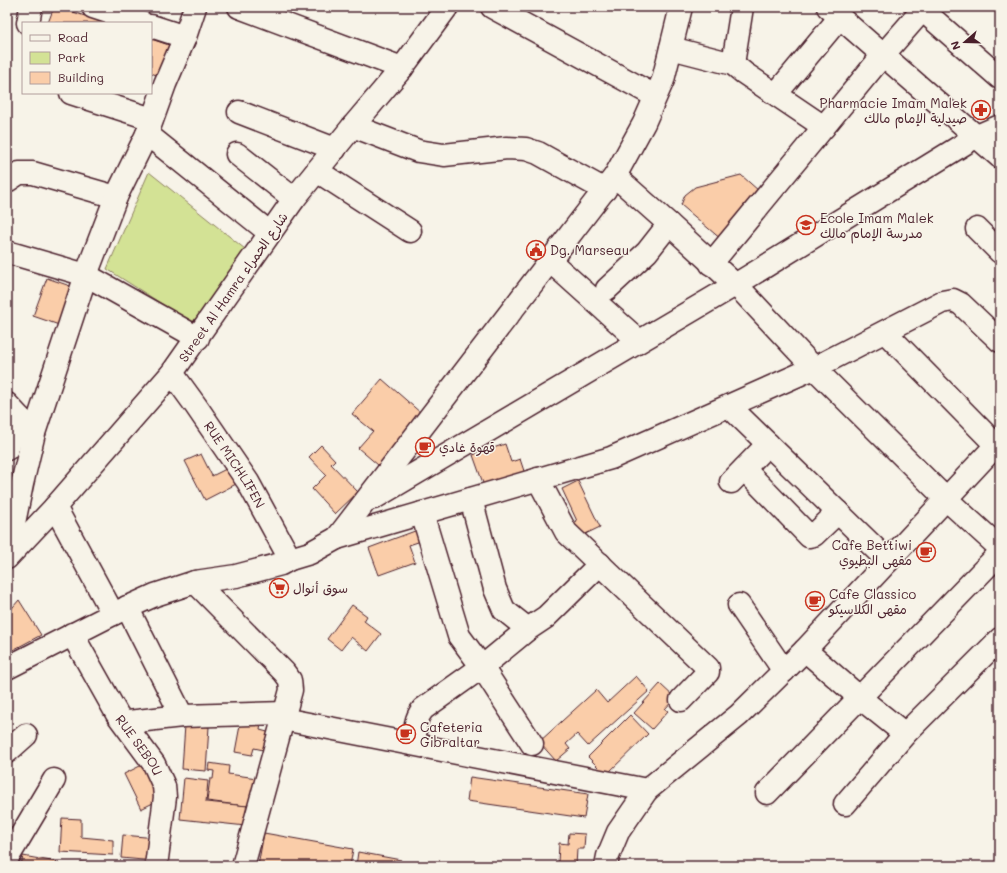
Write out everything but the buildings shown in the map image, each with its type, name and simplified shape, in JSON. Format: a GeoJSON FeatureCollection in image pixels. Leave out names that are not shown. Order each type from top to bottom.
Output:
{"type":"FeatureCollection","features":[{"type":"Feature","properties":{"kind":"street"},"geometry":{"type":"LineString","coordinates":[[28,22],[31,7]]}},
{"type":"Feature","properties":{"kind":"street"},"geometry":{"type":"LineString","coordinates":[[93,7],[139,22]]}},
{"type":"Feature","properties":{"kind":"street"},"geometry":{"type":"LineString","coordinates":[[7,449],[15,414],[86,275],[116,197],[150,126],[165,84],[185,37],[195,7]]}},
{"type":"Feature","properties":{"kind":"street"},"geometry":{"type":"LineString","coordinates":[[239,7],[402,68]]}},
{"type":"Feature","properties":{"kind":"street","name":"Street Al Hamra شارع الحمراء"},"geometry":{"type":"LineString","coordinates":[[7,557],[55,507],[172,373],[294,199],[402,68],[448,7]]}},
{"type":"Feature","properties":{"kind":"street"},"geometry":{"type":"LineString","coordinates":[[492,7],[656,96]]}},
{"type":"Feature","properties":{"kind":"street"},"geometry":{"type":"LineString","coordinates":[[337,538],[610,183],[644,123],[663,80],[681,7]]}},
{"type":"Feature","properties":{"kind":"street"},"geometry":{"type":"LineString","coordinates":[[733,64],[742,7]]}},
{"type":"Feature","properties":{"kind":"street"},"geometry":{"type":"LineString","coordinates":[[711,264],[922,8],[1000,78]]}},
{"type":"Feature","properties":{"kind":"street"},"geometry":{"type":"LineString","coordinates":[[776,94],[834,12],[977,136],[1000,158]]}},
{"type":"Feature","properties":{"kind":"street"},"geometry":{"type":"LineString","coordinates":[[152,26],[185,37]]}},
{"type":"Feature","properties":{"kind":"street"},"geometry":{"type":"LineString","coordinates":[[671,48],[733,64],[824,127]]}},
{"type":"Feature","properties":{"kind":"street"},"geometry":{"type":"LineString","coordinates":[[73,94],[150,126],[270,233]]}},
{"type":"Feature","properties":{"kind":"street"},"geometry":{"type":"LineString","coordinates":[[239,112],[335,150]]}},
{"type":"Feature","properties":{"kind":"street"},"geometry":{"type":"LineString","coordinates":[[353,126],[418,151],[444,155],[507,148],[526,149],[610,183],[669,224],[735,285],[814,368],[946,499],[1000,548]]}},
{"type":"Feature","properties":{"kind":"street"},"geometry":{"type":"LineString","coordinates":[[363,504],[735,285],[977,136],[1000,126]]}},
{"type":"Feature","properties":{"kind":"street"},"geometry":{"type":"LineString","coordinates":[[236,154],[294,199]]}},
{"type":"Feature","properties":{"kind":"street"},"geometry":{"type":"LineString","coordinates":[[317,171],[410,231]]}},
{"type":"Feature","properties":{"kind":"street"},"geometry":{"type":"LineString","coordinates":[[7,181],[19,173],[33,173],[116,197]]}},
{"type":"Feature","properties":{"kind":"street"},"geometry":{"type":"LineString","coordinates":[[607,289],[646,252],[669,224]]}},
{"type":"Feature","properties":{"kind":"street"},"geometry":{"type":"LineString","coordinates":[[977,229],[1000,252]]}},
{"type":"Feature","properties":{"kind":"street"},"geometry":{"type":"LineString","coordinates":[[7,252],[86,275],[198,338]]}},
{"type":"Feature","properties":{"kind":"street"},"geometry":{"type":"LineString","coordinates":[[550,261],[639,342]]}},
{"type":"Feature","properties":{"kind":"street"},"geometry":{"type":"LineString","coordinates":[[7,668],[120,610],[154,595],[195,582],[236,576],[281,564],[290,559],[310,553],[337,538],[611,458],[814,368],[942,302],[953,300],[961,304],[1000,341]]}},
{"type":"Feature","properties":{"kind":"street"},"geometry":{"type":"LineString","coordinates":[[606,866],[608,856],[618,832],[647,790],[738,715],[784,671],[998,443],[885,332]]}},
{"type":"Feature","properties":{"kind":"street","name":"RUE MICHLIFEN"},"geometry":{"type":"LineString","coordinates":[[172,373],[248,482],[290,559]]}},
{"type":"Feature","properties":{"kind":"street"},"geometry":{"type":"LineString","coordinates":[[729,406],[888,561]]}},
{"type":"Feature","properties":{"kind":"street"},"geometry":{"type":"LineString","coordinates":[[7,557],[22,484],[15,414]]}},
{"type":"Feature","properties":{"kind":"street"},"geometry":{"type":"LineString","coordinates":[[768,444],[738,476],[809,536],[814,535],[838,512]]}},
{"type":"Feature","properties":{"kind":"street"},"geometry":{"type":"LineString","coordinates":[[538,479],[566,532],[708,668],[708,672],[681,700]]}},
{"type":"Feature","properties":{"kind":"street"},"geometry":{"type":"LineString","coordinates":[[471,499],[495,589],[504,610],[528,629]]}},
{"type":"Feature","properties":{"kind":"street"},"geometry":{"type":"LineString","coordinates":[[55,507],[120,610],[182,716]]}},
{"type":"Feature","properties":{"kind":"street"},"geometry":{"type":"LineString","coordinates":[[422,513],[459,636],[482,667],[532,744]]}},
{"type":"Feature","properties":{"kind":"street"},"geometry":{"type":"LineString","coordinates":[[767,793],[1000,553]]}},
{"type":"Feature","properties":{"kind":"street"},"geometry":{"type":"LineString","coordinates":[[415,744],[415,723],[418,715],[423,709],[482,667],[528,629],[546,617],[600,564]]}},
{"type":"Feature","properties":{"kind":"street"},"geometry":{"type":"LineString","coordinates":[[195,582],[284,672],[290,680],[291,690],[242,866]]}},
{"type":"Feature","properties":{"kind":"street"},"geometry":{"type":"LineString","coordinates":[[739,605],[784,671]]}},
{"type":"Feature","properties":{"kind":"street","name":"RUE SEBOU"},"geometry":{"type":"LineString","coordinates":[[72,634],[117,714],[154,764],[164,786],[165,797],[156,866]]}},
{"type":"Feature","properties":{"kind":"street"},"geometry":{"type":"LineString","coordinates":[[845,804],[905,734],[1000,639]]}},
{"type":"Feature","properties":{"kind":"street"},"geometry":{"type":"LineString","coordinates":[[805,650],[860,698],[905,734]]}},
{"type":"Feature","properties":{"kind":"street"},"geometry":{"type":"LineString","coordinates":[[123,721],[128,722],[182,716],[284,716],[415,744],[647,790]]}},
{"type":"Feature","properties":{"kind":"street"},"geometry":{"type":"LineString","coordinates":[[7,752],[26,735]]}},
{"type":"Feature","properties":{"kind":"street"},"geometry":{"type":"LineString","coordinates":[[7,858],[54,780]]}},
{"type":"Feature","properties":{"kind":"green space"},"geometry":{"type":"Polygon","coordinates":[[[149,172],[245,249],[195,325],[107,269],[149,172]]]}},
{"type":"Feature","properties":{"kind":"place","name":"Pharmacie Imam Malek صيدلية الإمام مالك"},"geometry":{"type":"Point","coordinates":[981,110]}},
{"type":"Feature","properties":{"kind":"place","name":"Ecole Imam Malek مدرسة الإمام مالك"},"geometry":{"type":"Point","coordinates":[806,225]}},
{"type":"Feature","properties":{"kind":"place","name":"Dg. Marseau"},"geometry":{"type":"Point","coordinates":[536,250]}},
{"type":"Feature","properties":{"kind":"place","name":"قهوة غادي"},"geometry":{"type":"Point","coordinates":[425,447]}},
{"type":"Feature","properties":{"kind":"place","name":"Cafe Bettiwi مقهى البطيوي"},"geometry":{"type":"Point","coordinates":[926,552]}},
{"type":"Feature","properties":{"kind":"place","name":"سوق أنوال"},"geometry":{"type":"Point","coordinates":[279,588]}},
{"type":"Feature","properties":{"kind":"place","name":"Cafe Classico مقهى الكلاسيكو"},"geometry":{"type":"Point","coordinates":[815,601]}},
{"type":"Feature","properties":{"kind":"place","name":"Cafeteria Gibraltar"},"geometry":{"type":"Point","coordinates":[406,734]}}]}
